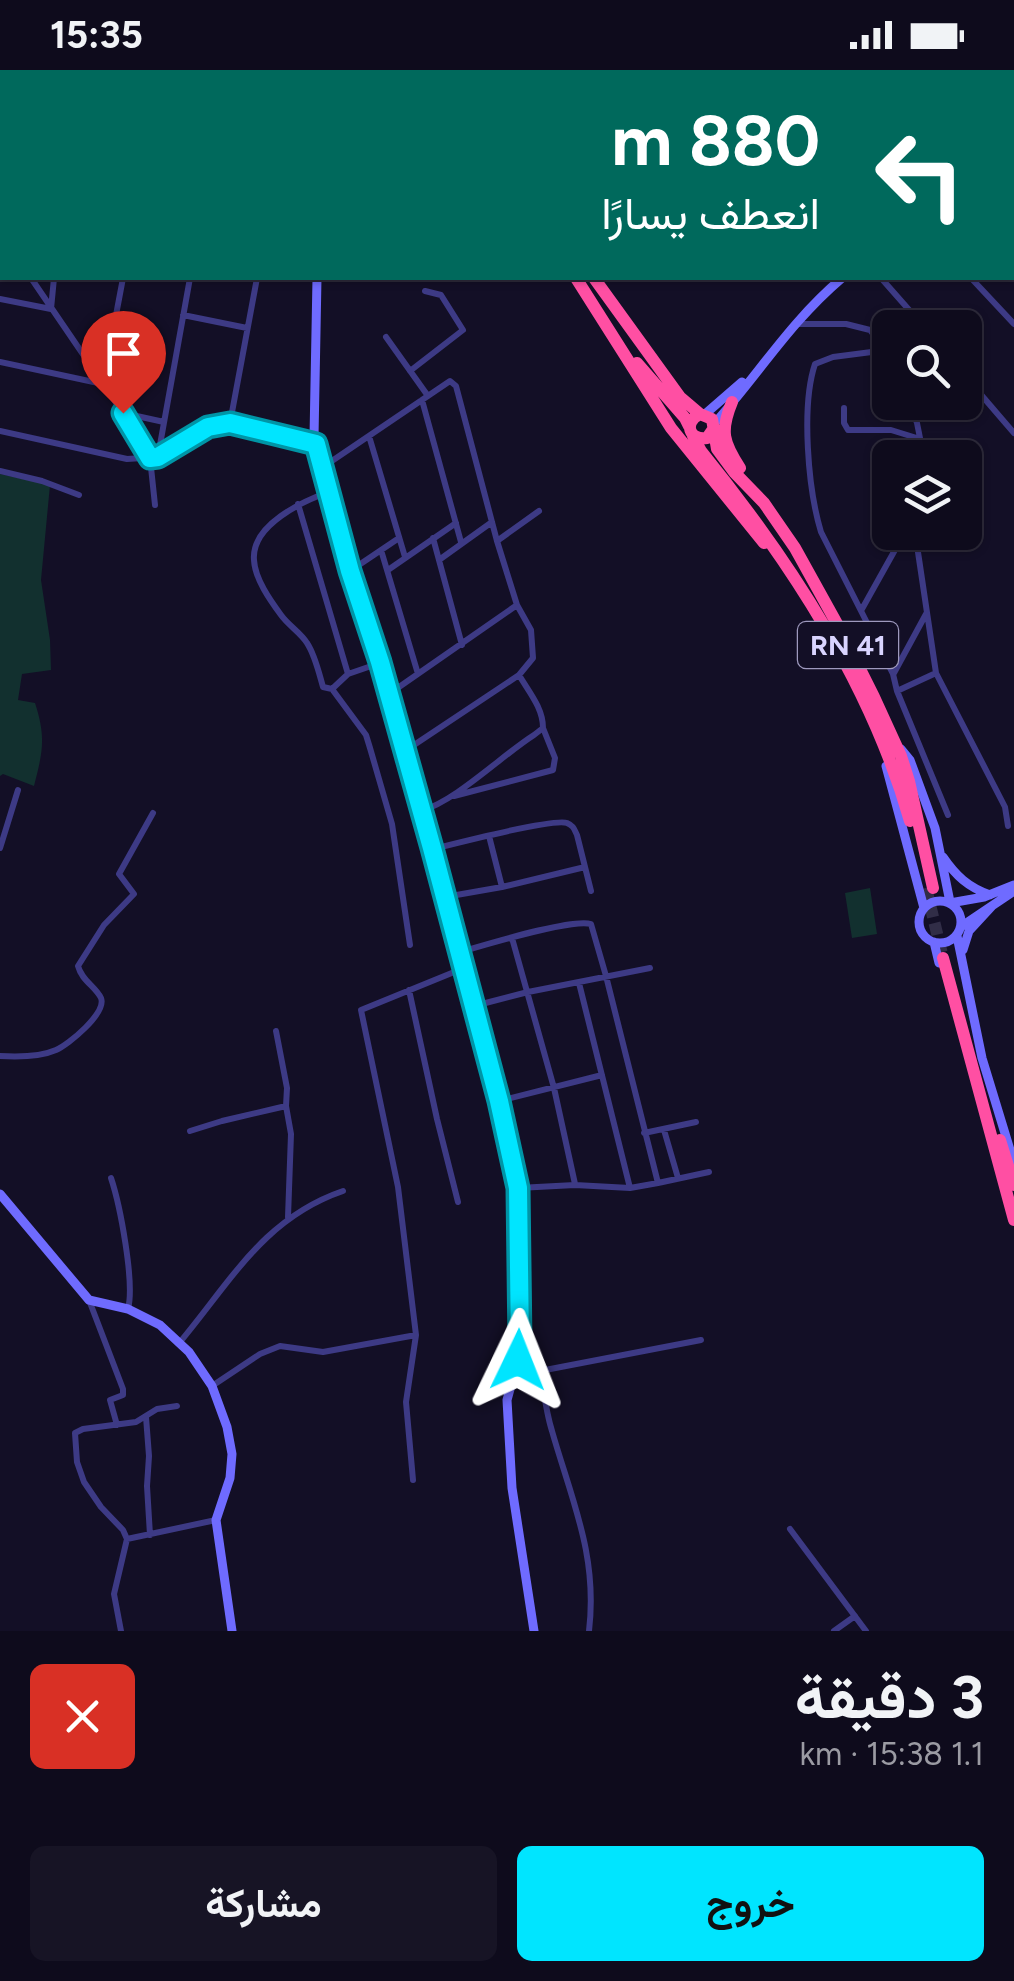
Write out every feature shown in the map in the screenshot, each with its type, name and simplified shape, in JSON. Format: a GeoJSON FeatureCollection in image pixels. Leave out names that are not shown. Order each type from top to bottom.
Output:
{"type":"FeatureCollection","features":[{"type":"Feature","properties":{"kind":"highway","name":"RN 41"},"geometry":{"type":"LineString","coordinates":[[577,280],[616,338],[680,412],[702,451],[764,531],[830,635],[909,782],[932,889]]}},
{"type":"Feature","properties":{"kind":"highway","name":"RN 41"},"geometry":{"type":"LineString","coordinates":[[595,280],[672,387],[692,410],[708,420],[724,460],[764,503],[794,548],[833,615],[887,739]]}},
{"type":"Feature","properties":{"kind":"highway"},"geometry":{"type":"LineString","coordinates":[[616,338],[670,428],[792,576]]}},
{"type":"Feature","properties":{"kind":"highway"},"geometry":{"type":"LineString","coordinates":[[732,402],[724,438],[764,503]]}},
{"type":"Feature","properties":{"kind":"highway"},"geometry":{"type":"LineString","coordinates":[[692,418],[708,420],[710,436],[703,439],[690,430],[692,418]]}},
{"type":"Feature","properties":{"kind":"highway"},"geometry":{"type":"LineString","coordinates":[[950,956],[1014,1186]]}},
{"type":"Feature","properties":{"kind":"highway"},"geometry":{"type":"LineString","coordinates":[[950,956],[1014,1220]]}},
{"type":"Feature","properties":{"kind":"main road"},"geometry":{"type":"LineString","coordinates":[[317,280],[314,437],[432,848],[518,1188],[520,1345],[507,1400],[512,1488],[534,1631]]}},
{"type":"Feature","properties":{"kind":"main road"},"geometry":{"type":"LineString","coordinates":[[708,420],[732,402],[794,324],[840,280]]}},
{"type":"Feature","properties":{"kind":"main road"},"geometry":{"type":"LineString","coordinates":[[708,420],[765,359]]}},
{"type":"Feature","properties":{"kind":"main road"},"geometry":{"type":"LineString","coordinates":[[887,739],[910,760],[940,853],[956,876],[992,900]]}},
{"type":"Feature","properties":{"kind":"main road"},"geometry":{"type":"LineString","coordinates":[[940,853],[932,889],[919,920],[920,930],[950,956],[1014,1163]]}},
{"type":"Feature","properties":{"kind":"main road"},"geometry":{"type":"LineString","coordinates":[[934,942],[950,941],[992,900],[1014,888]]}},
{"type":"Feature","properties":{"kind":"main road"},"geometry":{"type":"LineString","coordinates":[[932,889],[960,912],[959,931],[950,956]]}},
{"type":"Feature","properties":{"kind":"main road"},"geometry":{"type":"LineString","coordinates":[[924,908],[939,900],[992,900]]}},
{"type":"Feature","properties":{"kind":"main road"},"geometry":{"type":"LineString","coordinates":[[950,956],[992,900]]}},
{"type":"Feature","properties":{"kind":"main road"},"geometry":{"type":"LineString","coordinates":[[0,1194],[88,1300],[128,1309],[160,1326],[190,1352],[212,1386],[232,1454],[230,1478],[216,1520],[232,1631]]}},
{"type":"Feature","properties":{"kind":"street"},"geometry":{"type":"LineString","coordinates":[[33,280],[154,458]]}},
{"type":"Feature","properties":{"kind":"street"},"geometry":{"type":"LineString","coordinates":[[52,308],[54,280]]}},
{"type":"Feature","properties":{"kind":"street"},"geometry":{"type":"LineString","coordinates":[[103,384],[123,280]]}},
{"type":"Feature","properties":{"kind":"street"},"geometry":{"type":"LineString","coordinates":[[155,505],[154,458],[190,280]]}},
{"type":"Feature","properties":{"kind":"street"},"geometry":{"type":"LineString","coordinates":[[230,423],[258,280]]}},
{"type":"Feature","properties":{"kind":"street"},"geometry":{"type":"LineString","coordinates":[[886,280],[910,310]]}},
{"type":"Feature","properties":{"kind":"street"},"geometry":{"type":"LineString","coordinates":[[973,280],[1014,324]]}},
{"type":"Feature","properties":{"kind":"street"},"geometry":{"type":"LineString","coordinates":[[410,370],[464,330],[441,295],[425,292]]}},
{"type":"Feature","properties":{"kind":"street"},"geometry":{"type":"LineString","coordinates":[[0,299],[52,308]]}},
{"type":"Feature","properties":{"kind":"street"},"geometry":{"type":"LineString","coordinates":[[183,315],[246,328]]}},
{"type":"Feature","properties":{"kind":"street"},"geometry":{"type":"LineString","coordinates":[[794,324],[846,324],[872,333]]}},
{"type":"Feature","properties":{"kind":"street"},"geometry":{"type":"LineString","coordinates":[[386,337],[425,398],[461,542]]}},
{"type":"Feature","properties":{"kind":"street"},"geometry":{"type":"LineString","coordinates":[[872,355],[834,356],[815,364],[808,383],[815,512],[821,532],[893,674],[948,814]]}},
{"type":"Feature","properties":{"kind":"street"},"geometry":{"type":"LineString","coordinates":[[0,362],[103,384]]}},
{"type":"Feature","properties":{"kind":"street"},"geometry":{"type":"LineString","coordinates":[[323,467],[450,381],[456,386],[497,542],[517,605],[531,630],[534,648],[532,662],[518,675],[404,751]]}},
{"type":"Feature","properties":{"kind":"street"},"geometry":{"type":"LineString","coordinates":[[982,396],[1014,433]]}},
{"type":"Feature","properties":{"kind":"street"},"geometry":{"type":"LineString","coordinates":[[844,408],[848,430],[892,430],[917,440]]}},
{"type":"Feature","properties":{"kind":"street"},"geometry":{"type":"LineString","coordinates":[[123,413],[164,422]]}},
{"type":"Feature","properties":{"kind":"street"},"geometry":{"type":"LineString","coordinates":[[0,431],[128,459],[154,458],[208,427],[230,423],[316,444]]}},
{"type":"Feature","properties":{"kind":"street"},"geometry":{"type":"LineString","coordinates":[[369,436],[404,557]]}},
{"type":"Feature","properties":{"kind":"street"},"geometry":{"type":"LineString","coordinates":[[0,471],[79,495]]}},
{"type":"Feature","properties":{"kind":"street"},"geometry":{"type":"LineString","coordinates":[[330,492],[298,504],[273,523],[256,543],[253,559],[278,612],[306,640],[323,686],[332,688],[366,736],[392,824],[410,945]]}},
{"type":"Feature","properties":{"kind":"street"},"geometry":{"type":"LineString","coordinates":[[298,504],[348,674]]}},
{"type":"Feature","properties":{"kind":"street"},"geometry":{"type":"LineString","coordinates":[[497,542],[539,511]]}},
{"type":"Feature","properties":{"kind":"street"},"geometry":{"type":"LineString","coordinates":[[439,560],[492,522]]}},
{"type":"Feature","properties":{"kind":"street"},"geometry":{"type":"LineString","coordinates":[[388,570],[456,523]]}},
{"type":"Feature","properties":{"kind":"street"},"geometry":{"type":"LineString","coordinates":[[350,571],[399,538]]}},
{"type":"Feature","properties":{"kind":"street"},"geometry":{"type":"LineString","coordinates":[[433,538],[462,645]]}},
{"type":"Feature","properties":{"kind":"street"},"geometry":{"type":"LineString","coordinates":[[381,550],[418,674]]}},
{"type":"Feature","properties":{"kind":"street"},"geometry":{"type":"LineString","coordinates":[[862,610],[895,550]]}},
{"type":"Feature","properties":{"kind":"street"},"geometry":{"type":"LineString","coordinates":[[917,550],[936,673],[1005,808],[1008,826]]}},
{"type":"Feature","properties":{"kind":"street"},"geometry":{"type":"LineString","coordinates":[[389,694],[517,605]]}},
{"type":"Feature","properties":{"kind":"street"},"geometry":{"type":"LineString","coordinates":[[893,674],[926,614]]}},
{"type":"Feature","properties":{"kind":"street"},"geometry":{"type":"LineString","coordinates":[[332,688],[348,674],[380,662]]}},
{"type":"Feature","properties":{"kind":"street"},"geometry":{"type":"LineString","coordinates":[[897,691],[936,673]]}},
{"type":"Feature","properties":{"kind":"street"},"geometry":{"type":"LineString","coordinates":[[449,798],[553,770],[555,758],[543,728],[544,720],[518,675]]}},
{"type":"Feature","properties":{"kind":"street"},"geometry":{"type":"LineString","coordinates":[[421,811],[449,798],[543,728]]}},
{"type":"Feature","properties":{"kind":"street"},"geometry":{"type":"LineString","coordinates":[[0,848],[18,790]]}},
{"type":"Feature","properties":{"kind":"street"},"geometry":{"type":"LineString","coordinates":[[0,1056],[56,1050],[81,1032],[99,1012],[101,998],[83,979],[78,966],[104,925],[133,896],[119,874],[153,813]]}},
{"type":"Feature","properties":{"kind":"street"},"geometry":{"type":"LineString","coordinates":[[432,848],[544,824],[568,823],[577,836],[591,891]]}},
{"type":"Feature","properties":{"kind":"street"},"geometry":{"type":"LineString","coordinates":[[489,836],[502,888]]}},
{"type":"Feature","properties":{"kind":"street"},"geometry":{"type":"LineString","coordinates":[[445,897],[502,888],[585,867]]}},
{"type":"Feature","properties":{"kind":"street"},"geometry":{"type":"LineString","coordinates":[[460,952],[588,922],[593,927],[658,1183]]}},
{"type":"Feature","properties":{"kind":"street"},"geometry":{"type":"LineString","coordinates":[[512,938],[554,1088],[575,1185]]}},
{"type":"Feature","properties":{"kind":"street"},"geometry":{"type":"LineString","coordinates":[[414,1480],[406,1402],[416,1336],[398,1187],[360,1010],[464,968]]}},
{"type":"Feature","properties":{"kind":"street"},"geometry":{"type":"LineString","coordinates":[[474,1006],[650,968]]}},
{"type":"Feature","properties":{"kind":"street"},"geometry":{"type":"LineString","coordinates":[[579,983],[630,1188]]}},
{"type":"Feature","properties":{"kind":"street"},"geometry":{"type":"LineString","coordinates":[[409,990],[458,1202]]}},
{"type":"Feature","properties":{"kind":"street"},"geometry":{"type":"LineString","coordinates":[[276,1031],[292,1134],[288,1217]]}},
{"type":"Feature","properties":{"kind":"street"},"geometry":{"type":"LineString","coordinates":[[499,1101],[602,1076]]}},
{"type":"Feature","properties":{"kind":"street"},"geometry":{"type":"LineString","coordinates":[[190,1131],[286,1106]]}},
{"type":"Feature","properties":{"kind":"street"},"geometry":{"type":"LineString","coordinates":[[644,1133],[696,1122]]}},
{"type":"Feature","properties":{"kind":"street"},"geometry":{"type":"LineString","coordinates":[[664,1130],[678,1178]]}},
{"type":"Feature","properties":{"kind":"street"},"geometry":{"type":"LineString","coordinates":[[518,1188],[630,1188],[710,1172]]}},
{"type":"Feature","properties":{"kind":"street"},"geometry":{"type":"LineString","coordinates":[[112,1178],[130,1280],[128,1309]]}},
{"type":"Feature","properties":{"kind":"street"},"geometry":{"type":"LineString","coordinates":[[180,1342],[252,1252],[288,1217],[343,1190]]}},
{"type":"Feature","properties":{"kind":"street"},"geometry":{"type":"LineString","coordinates":[[88,1300],[123,1388],[123,1395],[110,1400],[117,1425]]}},
{"type":"Feature","properties":{"kind":"street"},"geometry":{"type":"LineString","coordinates":[[212,1386],[260,1354],[280,1346],[333,1351],[416,1336]]}},
{"type":"Feature","properties":{"kind":"street"},"geometry":{"type":"LineString","coordinates":[[540,1371],[701,1340]]}},
{"type":"Feature","properties":{"kind":"street"},"geometry":{"type":"LineString","coordinates":[[520,1345],[535,1351],[546,1411],[584,1533],[592,1609],[589,1631]]}},
{"type":"Feature","properties":{"kind":"street"},"geometry":{"type":"LineString","coordinates":[[121,1631],[114,1594],[126,1539],[80,1472],[76,1431],[136,1422],[156,1409],[177,1406]]}},
{"type":"Feature","properties":{"kind":"street"},"geometry":{"type":"LineString","coordinates":[[146,1417],[150,1535]]}},
{"type":"Feature","properties":{"kind":"street"},"geometry":{"type":"LineString","coordinates":[[126,1539],[216,1520]]}},
{"type":"Feature","properties":{"kind":"street"},"geometry":{"type":"LineString","coordinates":[[790,1528],[866,1631]]}},
{"type":"Feature","properties":{"kind":"street"},"geometry":{"type":"LineString","coordinates":[[834,1631],[856,1616]]}},
{"type":"Feature","properties":{"kind":"green space"},"geometry":{"type":"Polygon","coordinates":[[[0,474],[50,485],[41,580],[51,670],[22,674],[18,700],[35,703],[41,725],[41,753],[34,786],[0,776],[0,474]]]}},
{"type":"Feature","properties":{"kind":"green space"},"geometry":{"type":"Polygon","coordinates":[[[870,888],[877,934],[852,938],[845,893],[870,888]]]}},
{"type":"Feature","properties":{"kind":"tunnel"},"geometry":{"type":"LineString","coordinates":[[926,888],[943,958]]}},
{"type":"Feature","properties":{"kind":"route"},"geometry":{"type":"LineString","coordinates":[[123,413],[150,458],[208,427],[230,423],[316,444],[432,848],[499,1101],[518,1188],[518,1360]]}}]}
